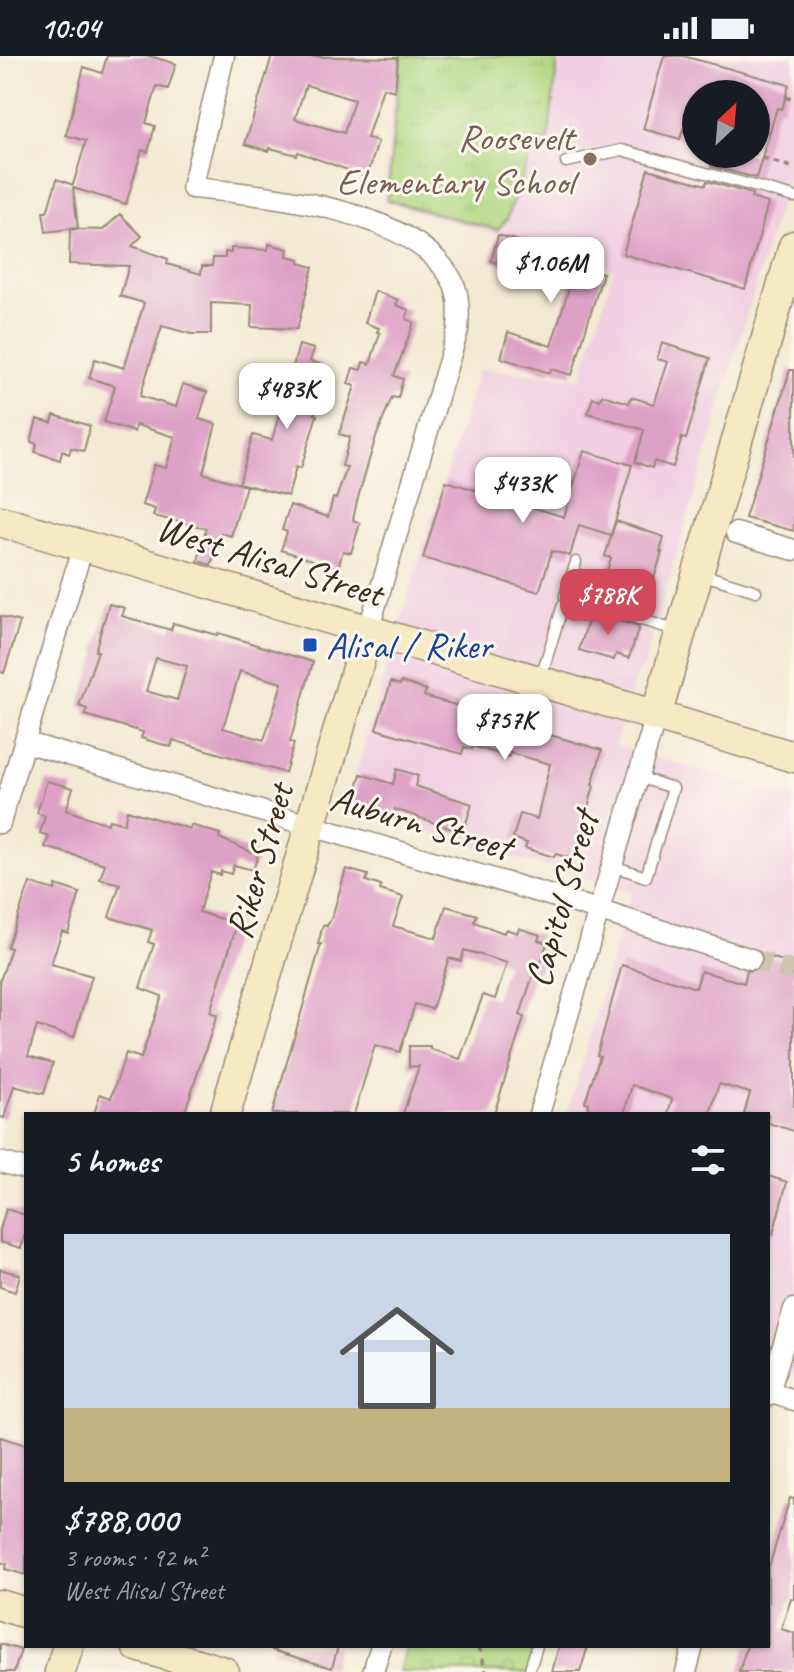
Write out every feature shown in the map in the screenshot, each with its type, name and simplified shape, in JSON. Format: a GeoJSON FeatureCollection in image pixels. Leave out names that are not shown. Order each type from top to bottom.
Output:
{"type":"FeatureCollection","features":[{"type":"Feature","properties":{"kind":"street"},"geometry":{"type":"LineString","coordinates":[[224,56],[192,188],[270,197],[388,227],[421,245],[435,257],[454,284],[458,297],[458,330],[368,631]]}},
{"type":"Feature","properties":{"kind":"street","name":"Capitol Street"},"geometry":{"type":"LineString","coordinates":[[540,1112],[681,632],[780,313],[794,246]]}},
{"type":"Feature","properties":{"kind":"street","name":"West Alisal Street"},"geometry":{"type":"LineString","coordinates":[[0,521],[794,757]]}},
{"type":"Feature","properties":{"kind":"street"},"geometry":{"type":"LineString","coordinates":[[736,533],[794,550]]}},
{"type":"Feature","properties":{"kind":"street"},"geometry":{"type":"LineString","coordinates":[[0,823],[83,546]]}},
{"type":"Feature","properties":{"kind":"street","name":"Riker Street"},"geometry":{"type":"LineString","coordinates":[[226,1112],[368,631]]}},
{"type":"Feature","properties":{"kind":"street","name":"Auburn Street"},"geometry":{"type":"LineString","coordinates":[[24,742],[600,911],[751,959]]}},
{"type":"Feature","properties":{"kind":"street"},"geometry":{"type":"LineString","coordinates":[[0,1162],[24,1168]]}},
{"type":"Feature","properties":{"kind":"street"},"geometry":{"type":"LineString","coordinates":[[770,1387],[794,1309]]}},
{"type":"Feature","properties":{"kind":"street"},"geometry":{"type":"LineString","coordinates":[[770,1394],[794,1400]]}},
{"type":"Feature","properties":{"kind":"street"},"geometry":{"type":"LineString","coordinates":[[0,1605],[24,1612]]}},
{"type":"Feature","properties":{"kind":"street"},"geometry":{"type":"LineString","coordinates":[[60,1672],[67,1648]]}},
{"type":"Feature","properties":{"kind":"street"},"geometry":{"type":"LineString","coordinates":[[144,1648],[224,1672]]}},
{"type":"Feature","properties":{"kind":"street"},"geometry":{"type":"LineString","coordinates":[[373,1672],[380,1648]]}},
{"type":"Feature","properties":{"kind":"street"},"geometry":{"type":"LineString","coordinates":[[686,1672],[692,1648]]}},
{"type":"Feature","properties":{"kind":"lane"},"geometry":{"type":"LineString","coordinates":[[566,162],[622,150],[794,197]]}},
{"type":"Feature","properties":{"kind":"lane"},"geometry":{"type":"LineString","coordinates":[[576,562],[565,596],[681,632]]}},
{"type":"Feature","properties":{"kind":"lane"},"geometry":{"type":"LineString","coordinates":[[699,574],[756,591]]}},
{"type":"Feature","properties":{"kind":"lane"},"geometry":{"type":"LineString","coordinates":[[539,681],[563,605]]}},
{"type":"Feature","properties":{"kind":"lane"},"geometry":{"type":"LineString","coordinates":[[613,866],[646,877],[673,788],[638,777]]}},
{"type":"Feature","properties":{"kind":"lane"},"geometry":{"type":"LineString","coordinates":[[529,1672],[536,1648]]}},
{"type":"Feature","properties":{"kind":"path"},"geometry":{"type":"LineString","coordinates":[[785,97],[794,100]]}},
{"type":"Feature","properties":{"kind":"path"},"geometry":{"type":"LineString","coordinates":[[770,160],[794,168]]}},
{"type":"Feature","properties":{"kind":"path"},"geometry":{"type":"LineString","coordinates":[[480,1648],[486,1672]]}},
{"type":"Feature","properties":{"kind":"shaded area"},"geometry":{"type":"Polygon","coordinates":[[[398,56],[794,56],[794,154],[644,666],[638,671],[615,745],[794,799],[794,1375],[770,1365],[770,1112],[568,1112],[631,893],[346,807],[479,369],[581,378],[614,269],[383,201],[398,56]]]}},
{"type":"Feature","properties":{"kind":"green space"},"geometry":{"type":"Polygon","coordinates":[[[401,56],[558,56],[548,142],[535,141],[507,219],[497,230],[387,200],[401,56]]]}},
{"type":"Feature","properties":{"kind":"green space"},"geometry":{"type":"Polygon","coordinates":[[[405,1648],[536,1648],[529,1672],[399,1672],[405,1648]]]}},
{"type":"Feature","properties":{"kind":"building"},"geometry":{"type":"Polygon","coordinates":[[[107,56],[150,56],[176,64],[168,89],[157,86],[146,123],[155,126],[148,152],[142,150],[126,204],[73,188],[78,228],[46,232],[43,212],[47,212],[57,179],[73,185],[86,141],[66,135],[84,67],[102,73],[107,56]]]}},
{"type":"Feature","properties":{"kind":"building"},"geometry":{"type":"Polygon","coordinates":[[[272,56],[398,58],[395,91],[383,88],[367,138],[378,142],[367,177],[298,152],[297,155],[270,148],[269,151],[245,144],[272,56]],[[306,85],[295,119],[344,133],[354,100],[306,85]]]}},
{"type":"Feature","properties":{"kind":"building"},"geometry":{"type":"Polygon","coordinates":[[[664,56],[683,56],[789,85],[782,109],[777,108],[770,131],[770,80],[682,80],[680,139],[643,129],[664,56]]]}},
{"type":"Feature","properties":{"kind":"building"},"geometry":{"type":"Polygon","coordinates":[[[718,168],[759,168],[756,178],[718,168]]]}},
{"type":"Feature","properties":{"kind":"building"},"geometry":{"type":"Polygon","coordinates":[[[648,169],[706,185],[707,181],[752,194],[751,198],[768,203],[745,289],[623,254],[648,169]]]}},
{"type":"Feature","properties":{"kind":"building"},"geometry":{"type":"Polygon","coordinates":[[[120,214],[142,236],[132,246],[168,259],[167,264],[201,274],[202,266],[212,266],[213,258],[225,258],[225,252],[231,253],[231,248],[268,250],[269,244],[288,249],[287,256],[313,267],[297,329],[251,327],[252,305],[211,303],[211,334],[191,334],[162,326],[140,396],[176,407],[183,384],[207,392],[199,419],[216,424],[203,473],[246,486],[231,536],[221,533],[211,565],[198,561],[206,528],[153,516],[155,509],[142,505],[154,465],[166,468],[175,437],[136,425],[134,432],[104,422],[115,386],[89,378],[95,359],[124,368],[144,303],[120,296],[129,266],[69,264],[70,229],[103,230],[120,214]]]}},
{"type":"Feature","properties":{"kind":"building"},"geometry":{"type":"Polygon","coordinates":[[[498,235],[584,260],[582,266],[603,273],[572,375],[551,369],[550,373],[501,358],[508,332],[551,346],[570,285],[491,261],[498,235]]]}},
{"type":"Feature","properties":{"kind":"building"},"geometry":{"type":"Polygon","coordinates":[[[375,291],[398,300],[396,305],[409,310],[406,319],[414,322],[394,376],[403,379],[398,398],[392,397],[357,501],[353,520],[360,523],[351,553],[343,551],[338,568],[281,550],[287,532],[282,530],[290,505],[328,517],[333,498],[336,499],[347,467],[342,466],[350,437],[339,434],[355,386],[348,384],[353,368],[361,370],[363,362],[370,364],[380,333],[377,332],[379,328],[365,323],[375,291]]]}},
{"type":"Feature","properties":{"kind":"building"},"geometry":{"type":"Polygon","coordinates":[[[662,343],[710,358],[686,439],[682,438],[673,467],[654,461],[652,468],[635,462],[644,430],[588,413],[593,397],[600,400],[602,395],[629,403],[631,397],[654,404],[668,362],[657,359],[662,343]]]}},
{"type":"Feature","properties":{"kind":"building"},"geometry":{"type":"Polygon","coordinates":[[[299,345],[314,349],[310,361],[322,365],[316,383],[322,385],[314,414],[317,415],[301,468],[296,467],[288,496],[239,483],[253,435],[272,440],[299,345]]]}},
{"type":"Feature","properties":{"kind":"building"},"geometry":{"type":"Polygon","coordinates":[[[790,370],[794,370],[794,531],[745,518],[790,370]]]}},
{"type":"Feature","properties":{"kind":"building"},"geometry":{"type":"Polygon","coordinates":[[[54,415],[90,426],[84,451],[71,448],[69,454],[62,451],[60,460],[35,452],[37,444],[31,442],[37,419],[52,423],[54,415]]]}},
{"type":"Feature","properties":{"kind":"building"},"geometry":{"type":"Polygon","coordinates":[[[584,451],[632,465],[611,535],[579,525],[570,556],[552,551],[539,592],[423,558],[446,481],[564,517],[584,451]]]}},
{"type":"Feature","properties":{"kind":"building"},"geometry":{"type":"Polygon","coordinates":[[[616,521],[664,537],[644,612],[598,598],[611,558],[605,556],[616,521]]]}},
{"type":"Feature","properties":{"kind":"building"},"geometry":{"type":"Polygon","coordinates":[[[109,604],[125,608],[122,616],[171,630],[173,623],[218,633],[313,662],[290,742],[294,743],[285,773],[173,740],[171,747],[141,738],[143,732],[85,715],[87,709],[79,706],[98,651],[95,651],[109,604]],[[156,658],[146,691],[177,700],[187,666],[156,658]],[[240,671],[223,728],[264,740],[282,683],[240,671]]]}},
{"type":"Feature","properties":{"kind":"building"},"geometry":{"type":"Polygon","coordinates":[[[591,612],[639,627],[629,658],[616,654],[614,660],[579,650],[591,612]]]}},
{"type":"Feature","properties":{"kind":"building"},"geometry":{"type":"Polygon","coordinates":[[[0,616],[20,622],[4,673],[0,672],[0,616]]]}},
{"type":"Feature","properties":{"kind":"building"},"geometry":{"type":"Polygon","coordinates":[[[391,682],[426,690],[424,696],[476,711],[473,720],[531,737],[533,730],[602,750],[573,859],[525,848],[527,843],[513,838],[520,814],[537,819],[550,764],[510,753],[509,757],[473,746],[472,749],[464,747],[462,754],[376,729],[391,682]]]}},
{"type":"Feature","properties":{"kind":"building"},"geometry":{"type":"Polygon","coordinates":[[[397,769],[418,776],[415,786],[472,804],[463,833],[395,809],[393,817],[352,804],[361,774],[393,784],[397,769]]]}},
{"type":"Feature","properties":{"kind":"building"},"geometry":{"type":"Polygon","coordinates":[[[47,781],[73,788],[66,810],[108,824],[109,820],[124,824],[127,810],[190,829],[191,825],[220,834],[219,838],[258,855],[253,870],[234,865],[231,874],[211,872],[199,912],[237,924],[210,1012],[217,1015],[185,1112],[95,1112],[100,1094],[111,1098],[126,1053],[141,1058],[162,996],[140,988],[154,944],[148,942],[152,930],[109,917],[120,884],[100,879],[105,864],[45,847],[49,836],[40,833],[45,816],[37,813],[47,781]]]}},
{"type":"Feature","properties":{"kind":"building"},"geometry":{"type":"Polygon","coordinates":[[[346,869],[368,875],[366,881],[381,886],[380,890],[403,897],[393,926],[436,938],[446,906],[477,915],[474,922],[504,933],[506,929],[517,933],[519,928],[540,935],[538,940],[547,943],[520,1015],[524,1017],[495,1112],[404,1112],[419,1066],[409,1067],[409,1046],[430,1046],[430,1049],[460,1059],[483,995],[495,999],[507,963],[464,950],[461,961],[449,958],[432,1009],[415,1004],[400,1052],[375,1045],[355,1112],[273,1112],[321,944],[318,944],[323,925],[327,926],[346,869]]]}},
{"type":"Feature","properties":{"kind":"building"},"geometry":{"type":"Polygon","coordinates":[[[30,883],[55,890],[56,885],[80,893],[68,933],[62,931],[51,964],[92,976],[74,1037],[37,1026],[28,1056],[53,1063],[44,1094],[14,1086],[4,1118],[0,1117],[0,981],[11,948],[7,947],[30,883]]]}},
{"type":"Feature","properties":{"kind":"building"},"geometry":{"type":"Polygon","coordinates":[[[763,955],[794,964],[794,1131],[770,1124],[770,1112],[745,1112],[750,1093],[719,1084],[711,1112],[669,1112],[672,1099],[632,1085],[625,1112],[588,1109],[589,1103],[585,1102],[600,1056],[597,1055],[622,965],[696,988],[701,971],[744,983],[747,971],[760,968],[763,955]]]}},
{"type":"Feature","properties":{"kind":"building"},"geometry":{"type":"Polygon","coordinates":[[[770,1177],[787,1182],[773,1234],[770,1233],[770,1177]]]}},
{"type":"Feature","properties":{"kind":"building"},"geometry":{"type":"Polygon","coordinates":[[[6,1209],[24,1214],[21,1248],[0,1242],[6,1209]]]}},
{"type":"Feature","properties":{"kind":"building"},"geometry":{"type":"Polygon","coordinates":[[[0,1269],[20,1275],[15,1292],[0,1287],[0,1269]]]}},
{"type":"Feature","properties":{"kind":"building"},"geometry":{"type":"Polygon","coordinates":[[[0,1437],[24,1444],[24,1574],[5,1569],[7,1564],[0,1562],[0,1437]]]}},
{"type":"Feature","properties":{"kind":"building"},"geometry":{"type":"Polygon","coordinates":[[[790,1498],[794,1499],[794,1599],[791,1598],[781,1629],[794,1633],[794,1672],[739,1672],[746,1648],[770,1648],[770,1563],[790,1498]]]}},
{"type":"Feature","properties":{"kind":"building"},"geometry":{"type":"Polygon","coordinates":[[[0,1644],[21,1650],[14,1672],[0,1672],[0,1644]]]}},
{"type":"Feature","properties":{"kind":"building"},"geometry":{"type":"Polygon","coordinates":[[[272,1648],[337,1648],[332,1668],[272,1648]]]}},
{"type":"Feature","properties":{"kind":"building"},"geometry":{"type":"Polygon","coordinates":[[[558,1648],[587,1648],[580,1672],[552,1672],[558,1648]]]}},
{"type":"Feature","properties":{"kind":"tunnel"},"geometry":{"type":"LineString","coordinates":[[751,959],[794,971]]}},
{"type":"Feature","properties":{"kind":"place","name":"Roosevelt Elementary School"},"geometry":{"type":"Point","coordinates":[590,159]}},
{"type":"Feature","properties":{"kind":"place","name":"Alisal / Riker"},"geometry":{"type":"Point","coordinates":[310,645]}}]}
